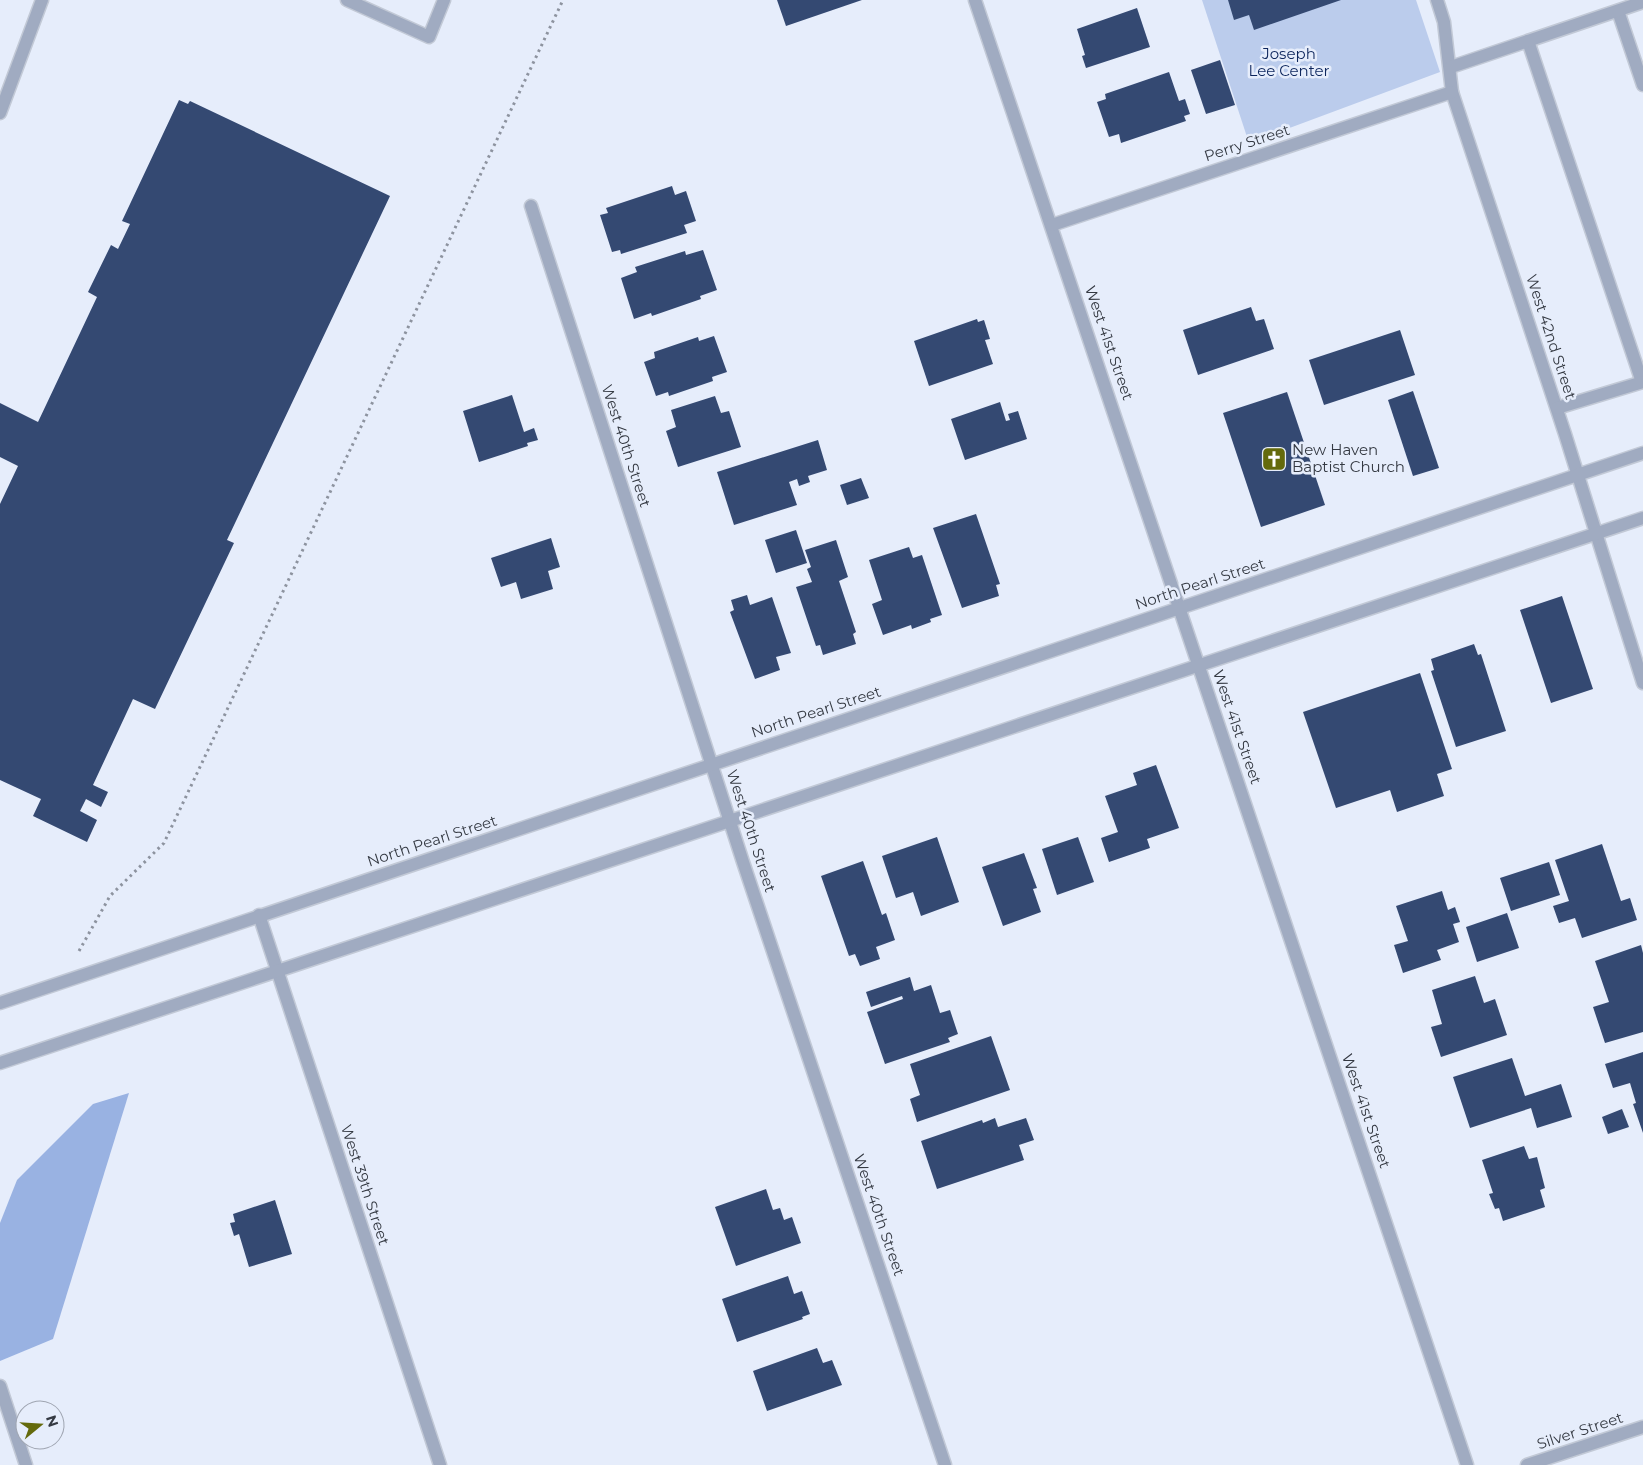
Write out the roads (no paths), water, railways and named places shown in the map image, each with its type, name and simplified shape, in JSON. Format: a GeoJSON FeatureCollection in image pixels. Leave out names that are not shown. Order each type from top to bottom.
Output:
{"type":"FeatureCollection","features":[{"type":"Feature","properties":{"kind":"street"},"geometry":{"type":"LineString","coordinates":[[0,113],[42,0]]}},
{"type":"Feature","properties":{"kind":"street"},"geometry":{"type":"LineString","coordinates":[[347,0],[429,37],[444,0]]}},
{"type":"Feature","properties":{"kind":"street","name":"West 41st Street"},"geometry":{"type":"LineString","coordinates":[[975,0],[1467,1465]]}},
{"type":"Feature","properties":{"kind":"street","name":"West 42nd Street"},"geometry":{"type":"LineString","coordinates":[[1437,0],[1444,22],[1451,67],[1452,92],[1557,408],[1643,683]]}},
{"type":"Feature","properties":{"kind":"street"},"geometry":{"type":"LineString","coordinates":[[1451,67],[1643,2]]}},
{"type":"Feature","properties":{"kind":"street"},"geometry":{"type":"LineString","coordinates":[[1618,11],[1643,85]]}},
{"type":"Feature","properties":{"kind":"street"},"geometry":{"type":"LineString","coordinates":[[1528,41],[1642,382],[1557,408]]}},
{"type":"Feature","properties":{"kind":"street","name":"Perry Street"},"geometry":{"type":"LineString","coordinates":[[1052,225],[1452,92]]}},
{"type":"Feature","properties":{"kind":"street","name":"West 40th Street"},"geometry":{"type":"LineString","coordinates":[[531,206],[730,821],[946,1465]]}},
{"type":"Feature","properties":{"kind":"street","name":"North Pearl Street"},"geometry":{"type":"LineString","coordinates":[[0,1003],[1643,454]]}},
{"type":"Feature","properties":{"kind":"street"},"geometry":{"type":"LineString","coordinates":[[0,1063],[1643,518]]}},
{"type":"Feature","properties":{"kind":"street","name":"West 39th Street"},"geometry":{"type":"LineString","coordinates":[[259,916],[440,1465]]}},
{"type":"Feature","properties":{"kind":"street"},"geometry":{"type":"LineString","coordinates":[[0,1386],[26,1465]]}},
{"type":"Feature","properties":{"kind":"street","name":"Silver Street"},"geometry":{"type":"LineString","coordinates":[[1526,1465],[1643,1427]]}},
{"type":"Feature","properties":{"kind":"place","name":"New Haven Baptist Church"},"geometry":{"type":"Point","coordinates":[1274,459]}},
{"type":"Feature","properties":{"kind":"park label","name":"Joseph Lee Center"},"geometry":{"type":"Point","coordinates":[1289,62]}}]}
